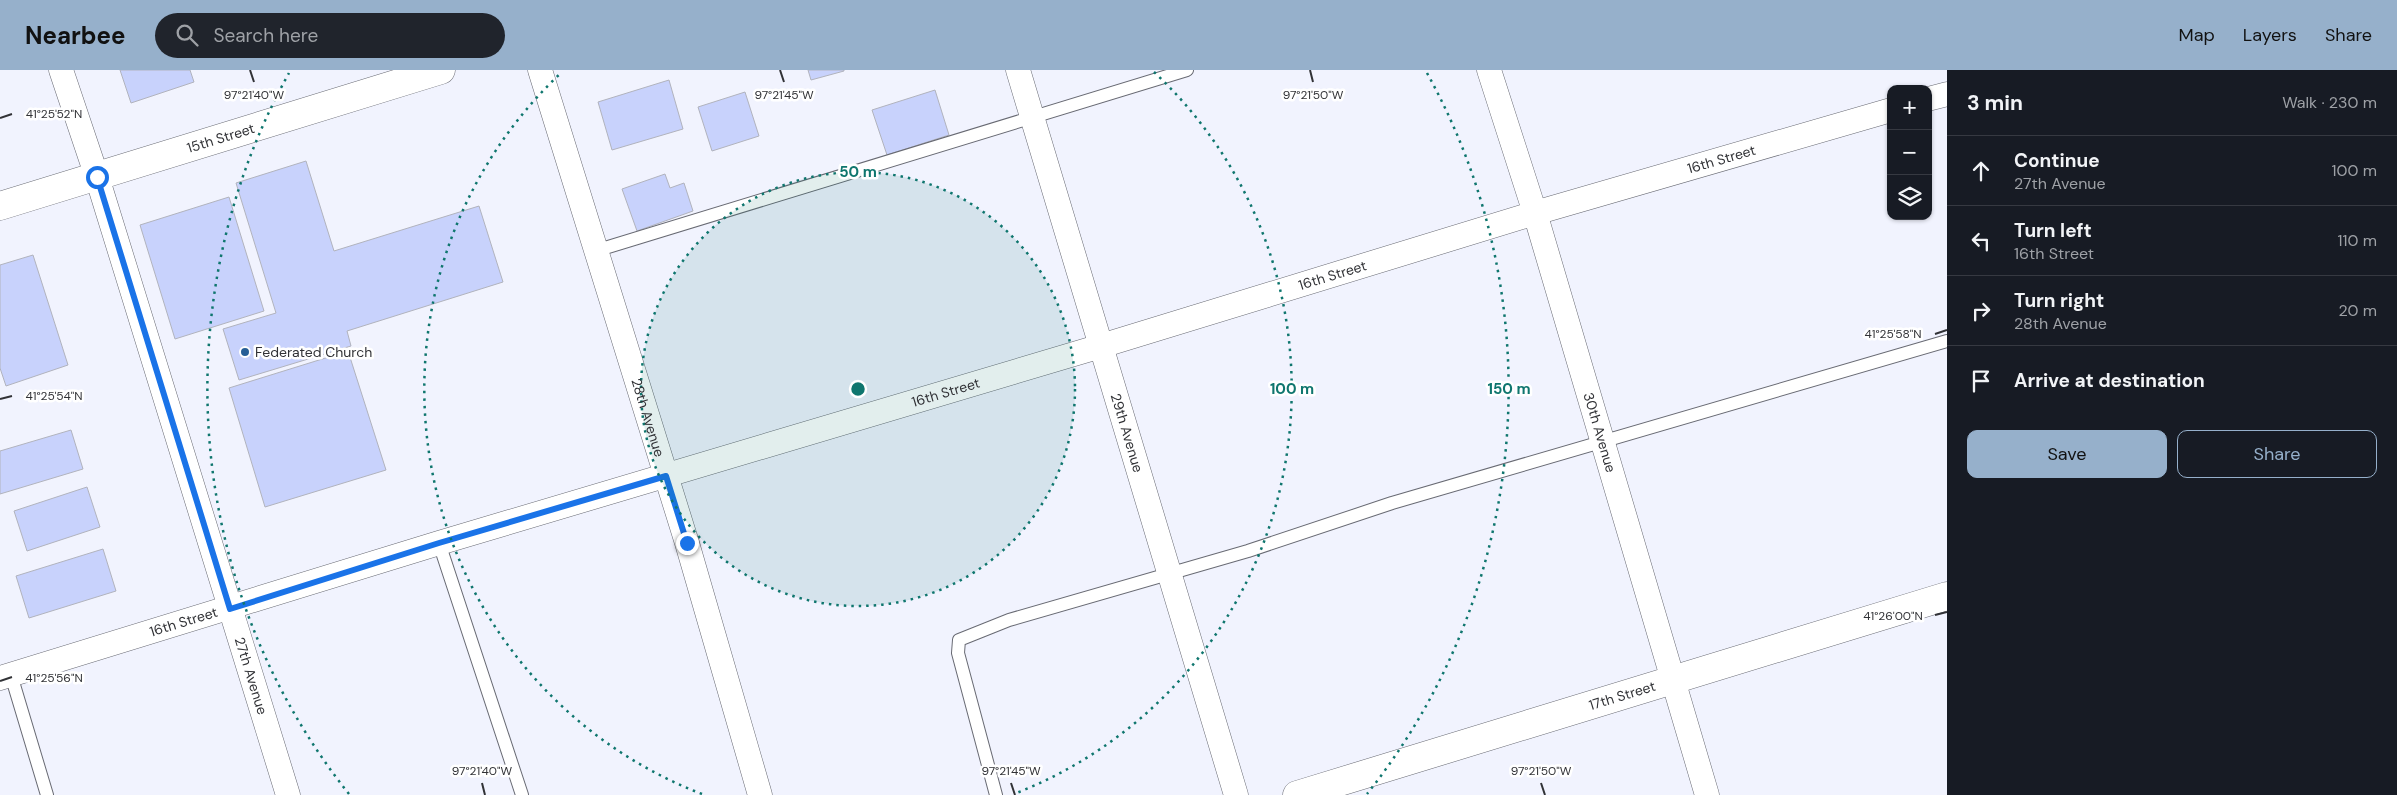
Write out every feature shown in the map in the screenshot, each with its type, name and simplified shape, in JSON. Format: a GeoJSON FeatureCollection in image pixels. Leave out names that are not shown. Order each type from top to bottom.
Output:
{"type":"FeatureCollection","features":[{"type":"Feature","properties":{"kind":"main road","name":"15th Street"},"geometry":{"type":"LineString","coordinates":[[0,206],[441,70]]}},
{"type":"Feature","properties":{"kind":"main road","name":"17th Street"},"geometry":{"type":"LineString","coordinates":[[1296,795],[1947,596]]}},
{"type":"Feature","properties":{"kind":"street","name":"27th Avenue"},"geometry":{"type":"LineString","coordinates":[[61,70],[97,177],[288,795]]}},
{"type":"Feature","properties":{"kind":"street","name":"28th Avenue"},"geometry":{"type":"LineString","coordinates":[[540,70],[666,476],[760,795]]}},
{"type":"Feature","properties":{"kind":"street","name":"29th Avenue"},"geometry":{"type":"LineString","coordinates":[[1018,70],[1236,795]]}},
{"type":"Feature","properties":{"kind":"street","name":"30th Avenue"},"geometry":{"type":"LineString","coordinates":[[1489,70],[1535,213],[1707,795]]}},
{"type":"Feature","properties":{"kind":"street"},"geometry":{"type":"LineString","coordinates":[[1932,98],[1947,94]]}},
{"type":"Feature","properties":{"kind":"street","name":"16th Street"},"geometry":{"type":"LineString","coordinates":[[6,676],[230,609],[439,543],[1101,346],[1535,213],[1887,111]]}},
{"type":"Feature","properties":{"kind":"lane"},"geometry":{"type":"LineString","coordinates":[[596,251],[1187,70]]}},
{"type":"Feature","properties":{"kind":"lane"},"geometry":{"type":"LineString","coordinates":[[996,795],[958,653],[959,640],[1008,620],[1248,551],[1392,503],[1604,443],[1947,341]]}},
{"type":"Feature","properties":{"kind":"lane"},"geometry":{"type":"LineString","coordinates":[[439,543],[522,795]]}},
{"type":"Feature","properties":{"kind":"lane"},"geometry":{"type":"LineString","coordinates":[[6,676],[47,795]]}},
{"type":"Feature","properties":{"kind":"building"},"geometry":{"type":"Polygon","coordinates":[[[120,70],[190,70],[194,82],[131,103],[120,70]]]}},
{"type":"Feature","properties":{"kind":"building"},"geometry":{"type":"Polygon","coordinates":[[[808,70],[844,70],[844,71],[811,80],[808,70]]]}},
{"type":"Feature","properties":{"kind":"building"},"geometry":{"type":"Polygon","coordinates":[[[669,80],[683,129],[612,150],[598,102],[669,80]]]}},
{"type":"Feature","properties":{"kind":"building"},"geometry":{"type":"Polygon","coordinates":[[[935,90],[949,135],[887,155],[872,110],[935,90]]]}},
{"type":"Feature","properties":{"kind":"building"},"geometry":{"type":"Polygon","coordinates":[[[745,92],[759,136],[712,151],[698,107],[745,92]]]}},
{"type":"Feature","properties":{"kind":"building"},"geometry":{"type":"Polygon","coordinates":[[[306,161],[334,251],[479,206],[503,282],[347,331],[351,346],[239,380],[223,329],[276,313],[236,183],[306,161]]]}},
{"type":"Feature","properties":{"kind":"building"},"geometry":{"type":"Polygon","coordinates":[[[665,174],[670,188],[684,183],[693,211],[637,231],[622,189],[665,174]]]}},
{"type":"Feature","properties":{"kind":"building"},"geometry":{"type":"Polygon","coordinates":[[[229,197],[264,311],[175,339],[140,225],[229,197]]]}},
{"type":"Feature","properties":{"kind":"building"},"geometry":{"type":"Polygon","coordinates":[[[33,255],[68,365],[6,386],[0,368],[0,265],[33,255]]]}},
{"type":"Feature","properties":{"kind":"building"},"geometry":{"type":"Polygon","coordinates":[[[348,351],[386,470],[265,507],[229,388],[348,351]]]}},
{"type":"Feature","properties":{"kind":"building"},"geometry":{"type":"Polygon","coordinates":[[[71,430],[83,469],[0,494],[0,451],[71,430]]]}},
{"type":"Feature","properties":{"kind":"building"},"geometry":{"type":"Polygon","coordinates":[[[87,487],[100,527],[27,551],[14,511],[87,487]]]}},
{"type":"Feature","properties":{"kind":"building"},"geometry":{"type":"Polygon","coordinates":[[[103,549],[116,591],[29,618],[16,576],[103,549]]]}},
{"type":"Feature","properties":{"kind":"place","name":"Federated Church"},"geometry":{"type":"Point","coordinates":[245,352]}},
{"type":"Feature","properties":{"kind":"route"},"geometry":{"type":"LineString","coordinates":[[97,177],[230,609],[439,543],[666,476],[687,543]]}}]}
